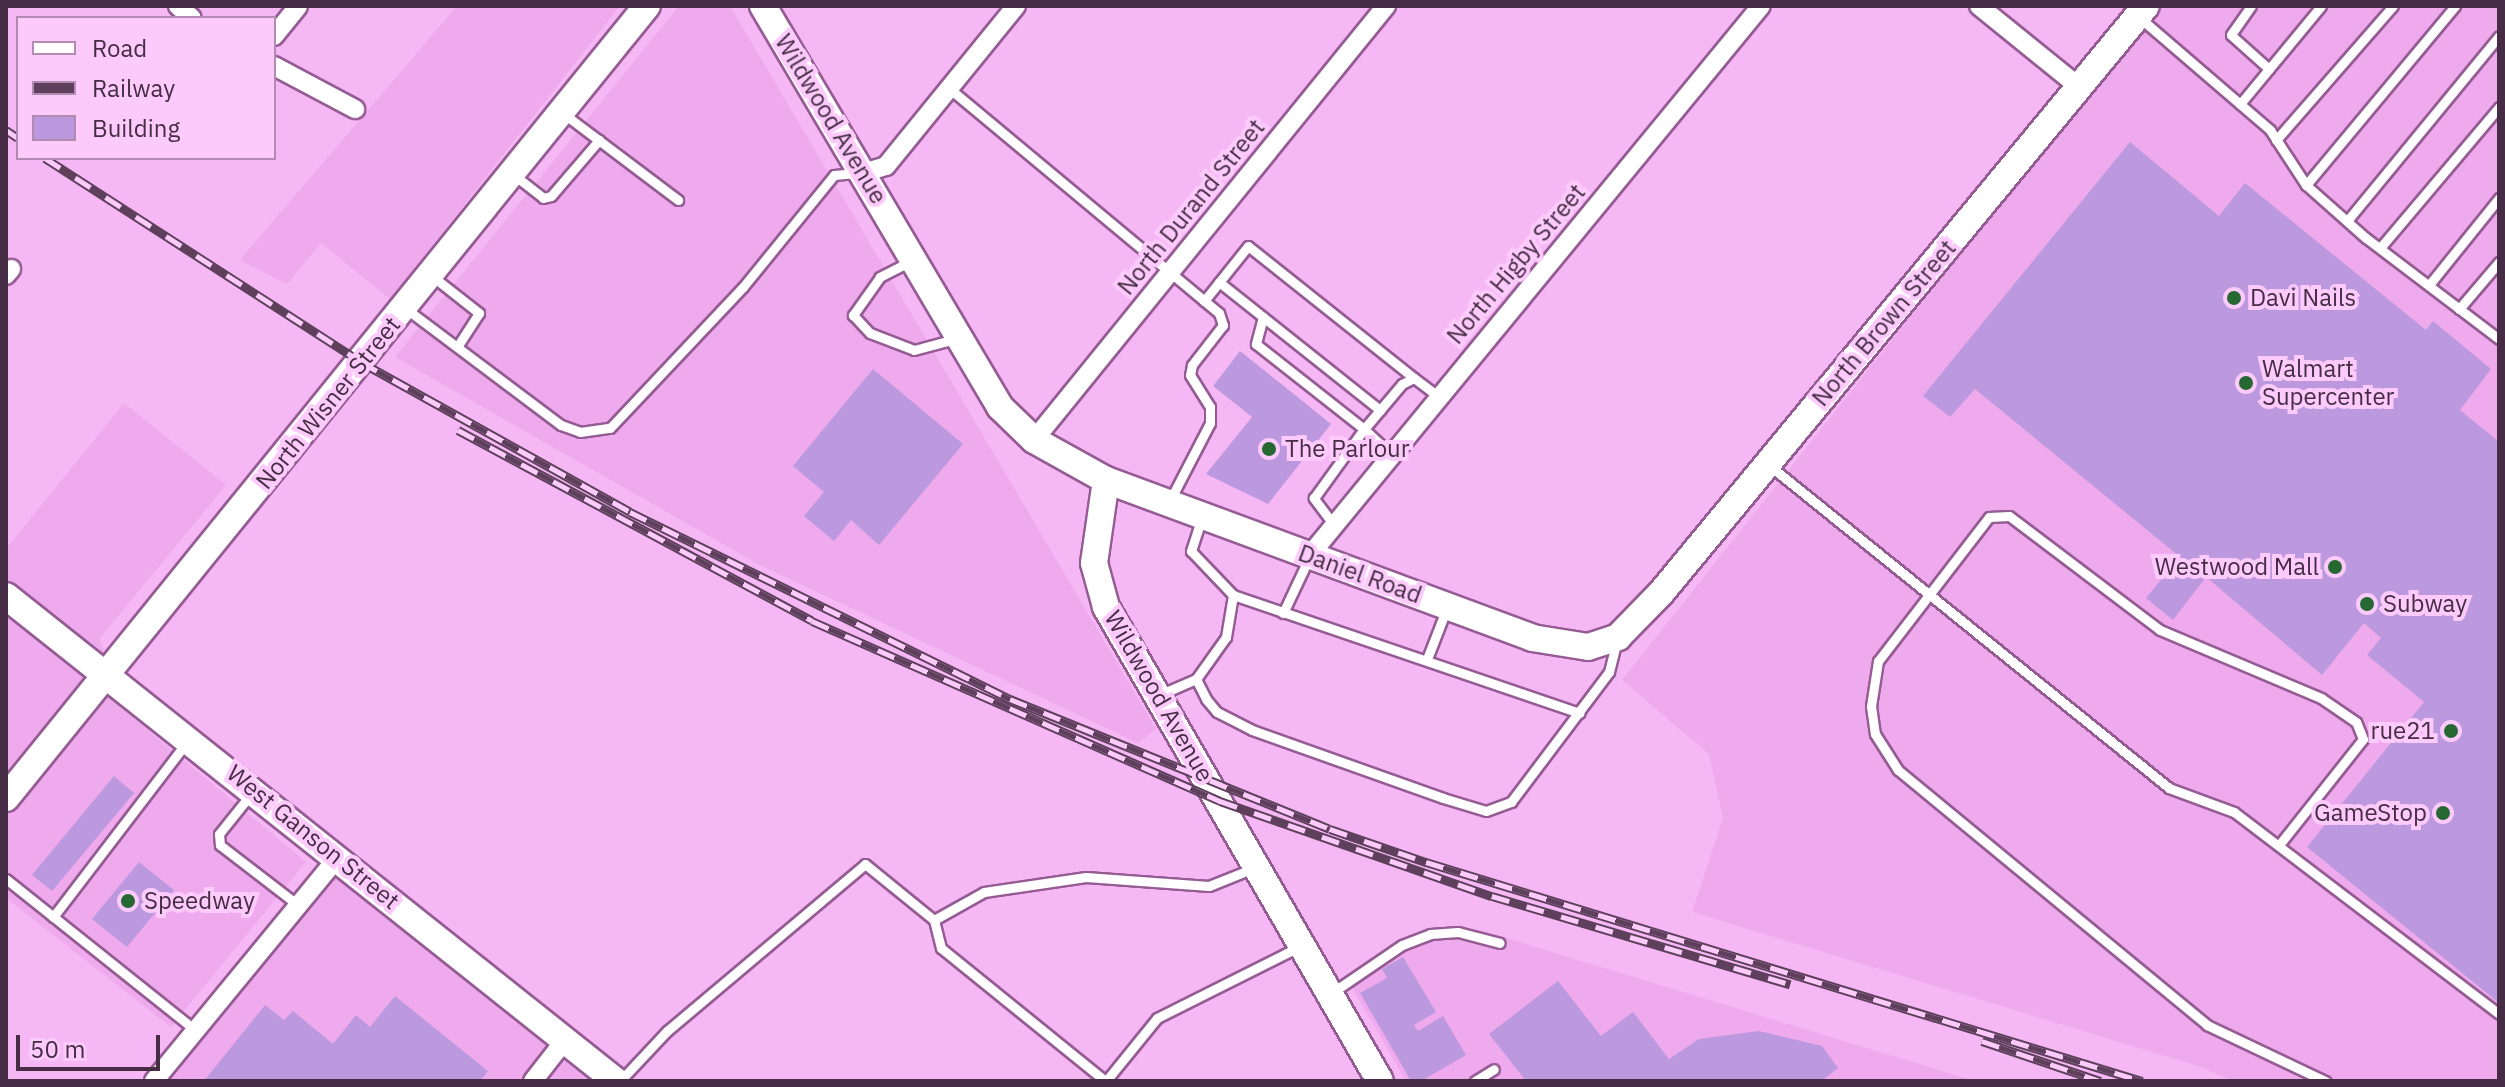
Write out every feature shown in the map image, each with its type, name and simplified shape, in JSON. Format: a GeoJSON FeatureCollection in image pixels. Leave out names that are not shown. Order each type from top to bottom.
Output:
{"type":"FeatureCollection","features":[{"type":"Feature","properties":{"kind":"street"},"geometry":{"type":"LineString","coordinates":[[276,34],[298,6]]}},
{"type":"Feature","properties":{"kind":"street","name":"North Wisner Street"},"geometry":{"type":"LineString","coordinates":[[7,793],[564,114],[647,6]]}},
{"type":"Feature","properties":{"kind":"street","name":"Wildwood Avenue"},"geometry":{"type":"LineString","coordinates":[[763,6],[916,258],[958,338],[1000,407],[1034,440],[1106,480],[1094,563],[1106,607],[1380,1081]]}},
{"type":"Feature","properties":{"kind":"street"},"geometry":{"type":"LineString","coordinates":[[863,173],[886,166],[1016,6]]}},
{"type":"Feature","properties":{"kind":"street","name":"North Durand Street"},"geometry":{"type":"LineString","coordinates":[[1034,440],[1386,6]]}},
{"type":"Feature","properties":{"kind":"street","name":"North Higby Street"},"geometry":{"type":"LineString","coordinates":[[1310,555],[1761,6]]}},
{"type":"Feature","properties":{"kind":"street"},"geometry":{"type":"LineString","coordinates":[[1979,6],[2079,87]]}},
{"type":"Feature","properties":{"kind":"street","name":"North Brown Street"},"geometry":{"type":"LineString","coordinates":[[1618,637],[1661,593],[2142,11]]}},
{"type":"Feature","properties":{"kind":"street"},"geometry":{"type":"LineString","coordinates":[[276,67],[355,109]]}},
{"type":"Feature","properties":{"kind":"street","name":"Daniel Road"},"geometry":{"type":"LineString","coordinates":[[1106,480],[1448,606],[1561,644],[1588,647],[1618,637]]}},
{"type":"Feature","properties":{"kind":"street","name":"West Ganson Street"},"geometry":{"type":"LineString","coordinates":[[6,596],[255,789],[618,1081]]}},
{"type":"Feature","properties":{"kind":"street"},"geometry":{"type":"LineString","coordinates":[[154,1081],[338,857]]}},
{"type":"Feature","properties":{"kind":"street"},"geometry":{"type":"LineString","coordinates":[[533,1081],[565,1040]]}},
{"type":"Feature","properties":{"kind":"lane"},"geometry":{"type":"LineString","coordinates":[[2251,6],[2231,35],[2269,69]]}},
{"type":"Feature","properties":{"kind":"lane"},"geometry":{"type":"LineString","coordinates":[[2240,104],[2321,6]]}},
{"type":"Feature","properties":{"kind":"lane"},"geometry":{"type":"LineString","coordinates":[[2276,140],[2393,6]]}},
{"type":"Feature","properties":{"kind":"lane"},"geometry":{"type":"LineString","coordinates":[[2306,185],[2455,6]]}},
{"type":"Feature","properties":{"kind":"lane"},"geometry":{"type":"LineString","coordinates":[[2142,11],[2276,140],[2306,185],[2380,248],[2499,339]]}},
{"type":"Feature","properties":{"kind":"lane"},"geometry":{"type":"LineString","coordinates":[[2347,221],[2499,36]]}},
{"type":"Feature","properties":{"kind":"lane"},"geometry":{"type":"LineString","coordinates":[[950,89],[1204,301],[1223,325],[1192,365],[1190,375],[1210,407],[1210,423],[1169,502]]}},
{"type":"Feature","properties":{"kind":"lane"},"geometry":{"type":"LineString","coordinates":[[2380,248],[2499,107]]}},
{"type":"Feature","properties":{"kind":"lane"},"geometry":{"type":"LineString","coordinates":[[564,114],[678,200]]}},
{"type":"Feature","properties":{"kind":"lane"},"geometry":{"type":"LineString","coordinates":[[514,175],[543,198],[551,196],[599,140]]}},
{"type":"Feature","properties":{"kind":"lane"},"geometry":{"type":"LineString","coordinates":[[405,308],[561,425],[580,432],[610,428],[743,287],[834,175],[863,173]]}},
{"type":"Feature","properties":{"kind":"lane"},"geometry":{"type":"LineString","coordinates":[[2429,285],[2499,198]]}},
{"type":"Feature","properties":{"kind":"lane"},"geometry":{"type":"LineString","coordinates":[[1204,301],[1248,246],[1438,396]]}},
{"type":"Feature","properties":{"kind":"lane"},"geometry":{"type":"LineString","coordinates":[[916,258],[880,277],[853,315],[870,333],[914,350],[958,338]]}},
{"type":"Feature","properties":{"kind":"lane"},"geometry":{"type":"LineString","coordinates":[[2459,309],[2499,262]]}},
{"type":"Feature","properties":{"kind":"lane"},"geometry":{"type":"LineString","coordinates":[[432,276],[479,313],[457,347]]}},
{"type":"Feature","properties":{"kind":"lane"},"geometry":{"type":"LineString","coordinates":[[1219,282],[1380,410]]}},
{"type":"Feature","properties":{"kind":"lane"},"geometry":{"type":"LineString","coordinates":[[1263,317],[1256,344],[1391,454]]}},
{"type":"Feature","properties":{"kind":"lane"},"geometry":{"type":"LineString","coordinates":[[1334,525],[1314,498],[1364,429],[1414,378]]}},
{"type":"Feature","properties":{"kind":"lane"},"geometry":{"type":"LineString","coordinates":[[1767,464],[1925,595],[2169,788],[2234,812],[2499,1014]]}},
{"type":"Feature","properties":{"kind":"lane"},"geometry":{"type":"LineString","coordinates":[[1203,516],[1191,551],[1233,595],[1579,713]]}},
{"type":"Feature","properties":{"kind":"lane"},"geometry":{"type":"LineString","coordinates":[[2279,845],[2363,739],[2356,722],[2321,698],[2160,630],[2009,516],[1989,517],[1925,595],[1878,661],[1871,706],[1875,734],[1898,770],[2207,1025],[2325,1081]]}},
{"type":"Feature","properties":{"kind":"lane"},"geometry":{"type":"LineString","coordinates":[[1283,613],[1310,555]]}},
{"type":"Feature","properties":{"kind":"lane"},"geometry":{"type":"LineString","coordinates":[[1159,695],[1196,679],[1226,637],[1233,595]]}},
{"type":"Feature","properties":{"kind":"lane"},"geometry":{"type":"LineString","coordinates":[[1427,659],[1448,606]]}},
{"type":"Feature","properties":{"kind":"lane"},"geometry":{"type":"LineString","coordinates":[[1196,679],[1217,712],[1252,730],[1486,811],[1511,802],[1579,713],[1609,672],[1618,637]]}},
{"type":"Feature","properties":{"kind":"lane"},"geometry":{"type":"LineString","coordinates":[[53,917],[189,739]]}},
{"type":"Feature","properties":{"kind":"lane"},"geometry":{"type":"LineString","coordinates":[[255,789],[219,834],[220,845],[298,905]]}},
{"type":"Feature","properties":{"kind":"lane"},"geometry":{"type":"LineString","coordinates":[[618,1081],[667,1031],[865,864],[934,920],[941,948],[1105,1081],[1157,1018],[1302,945]]}},
{"type":"Feature","properties":{"kind":"lane"},"geometry":{"type":"LineString","coordinates":[[934,920],[984,892],[1086,877],[1209,886],[1257,867]]}},
{"type":"Feature","properties":{"kind":"lane"},"geometry":{"type":"LineString","coordinates":[[6,879],[195,1030]]}},
{"type":"Feature","properties":{"kind":"lane"},"geometry":{"type":"LineString","coordinates":[[1330,994],[1402,945],[1430,934],[1458,932],[1500,943]]}},
{"type":"Feature","properties":{"kind":"lane"},"geometry":{"type":"LineString","coordinates":[[1475,1081],[1494,1069]]}},
{"type":"Feature","properties":{"kind":"shaded area"},"geometry":{"type":"Polygon","coordinates":[[[457,6],[620,6],[390,299],[321,243],[287,284],[240,260],[457,6]]]}},
{"type":"Feature","properties":{"kind":"shaded area"},"geometry":{"type":"Polygon","coordinates":[[[679,6],[730,6],[1156,729],[1138,743],[758,564],[395,357],[679,6]]]}},
{"type":"Feature","properties":{"kind":"shaded area"},"geometry":{"type":"Polygon","coordinates":[[[2157,6],[2499,6],[2499,1081],[2233,1081],[2198,1066],[1692,912],[1723,818],[1709,754],[1622,680],[2157,6]]]}},
{"type":"Feature","properties":{"kind":"shaded area"},"geometry":{"type":"Polygon","coordinates":[[[124,403],[226,485],[100,638],[119,706],[306,862],[171,1027],[6,898],[6,549],[124,403]]]}},
{"type":"Feature","properties":{"kind":"shaded area"},"geometry":{"type":"Polygon","coordinates":[[[338,872],[590,1081],[167,1081],[338,872]]]}},
{"type":"Feature","properties":{"kind":"shaded area"},"geometry":{"type":"Polygon","coordinates":[[[1480,930],[1975,1081],[1406,1081],[1351,986],[1408,939],[1480,930]]]}},
{"type":"Feature","properties":{"kind":"building","name":"Westwood Mall"},"geometry":{"type":"Polygon","coordinates":[[[2130,142],[2219,216],[2245,183],[2426,330],[2433,321],[2491,369],[2460,410],[2499,442],[2499,1003],[2307,847],[2424,702],[2367,655],[2381,638],[2364,623],[2322,675],[2206,577],[2173,620],[2146,598],[2180,557],[1975,389],[1950,417],[1923,396],[2130,142]]]}},
{"type":"Feature","properties":{"kind":"building","name":"The Parlour"},"geometry":{"type":"Polygon","coordinates":[[[1240,351],[1331,424],[1268,504],[1206,474],[1252,417],[1213,386],[1240,351]]]}},
{"type":"Feature","properties":{"kind":"building"},"geometry":{"type":"Polygon","coordinates":[[[873,369],[963,444],[879,545],[851,520],[834,541],[804,516],[824,492],[793,466],[873,369]]]}},
{"type":"Feature","properties":{"kind":"building"},"geometry":{"type":"Polygon","coordinates":[[[114,776],[134,793],[52,891],[32,875],[114,776]]]}},
{"type":"Feature","properties":{"kind":"building"},"geometry":{"type":"Polygon","coordinates":[[[139,862],[174,890],[127,947],[92,919],[139,862]]]}},
{"type":"Feature","properties":{"kind":"building"},"geometry":{"type":"Polygon","coordinates":[[[1403,957],[1436,1012],[1414,1025],[1418,1031],[1443,1016],[1466,1055],[1421,1081],[1411,1081],[1360,993],[1387,978],[1382,969],[1403,957]]]}},
{"type":"Feature","properties":{"kind":"building"},"geometry":{"type":"Polygon","coordinates":[[[1558,981],[1601,1036],[1633,1012],[1669,1059],[1699,1039],[1759,1031],[1822,1046],[1838,1068],[1822,1081],[1526,1081],[1489,1034],[1558,981]]]}},
{"type":"Feature","properties":{"kind":"building"},"geometry":{"type":"Polygon","coordinates":[[[395,996],[488,1071],[480,1081],[204,1081],[265,1005],[284,1020],[293,1011],[333,1044],[356,1015],[370,1027],[395,996]]]}},
{"type":"Feature","properties":{"kind":"railway"},"geometry":{"type":"LineString","coordinates":[[6,130],[16,137]]}},
{"type":"Feature","properties":{"kind":"railway"},"geometry":{"type":"LineString","coordinates":[[48,160],[361,362],[630,512],[1010,699],[1330,829],[1426,862],[2142,1081]]}},
{"type":"Feature","properties":{"kind":"railway"},"geometry":{"type":"LineString","coordinates":[[458,430],[812,621],[1220,801],[1492,896],[1790,984]]}},
{"type":"Feature","properties":{"kind":"railway"},"geometry":{"type":"LineString","coordinates":[[1982,1041],[2100,1081]]}},
{"type":"Feature","properties":{"kind":"place","name":"Davi Nails"},"geometry":{"type":"Point","coordinates":[2234,298]}},
{"type":"Feature","properties":{"kind":"place","name":"Walmart Supercenter"},"geometry":{"type":"Point","coordinates":[2246,383]}},
{"type":"Feature","properties":{"kind":"place","name":"The Parlour"},"geometry":{"type":"Point","coordinates":[1269,449]}},
{"type":"Feature","properties":{"kind":"place","name":"Westwood Mall"},"geometry":{"type":"Point","coordinates":[2335,567]}},
{"type":"Feature","properties":{"kind":"place","name":"Subway"},"geometry":{"type":"Point","coordinates":[2367,604]}},
{"type":"Feature","properties":{"kind":"place","name":"rue21"},"geometry":{"type":"Point","coordinates":[2451,731]}},
{"type":"Feature","properties":{"kind":"place","name":"GameStop"},"geometry":{"type":"Point","coordinates":[2443,813]}},
{"type":"Feature","properties":{"kind":"place","name":"Speedway"},"geometry":{"type":"Point","coordinates":[128,901]}}]}
